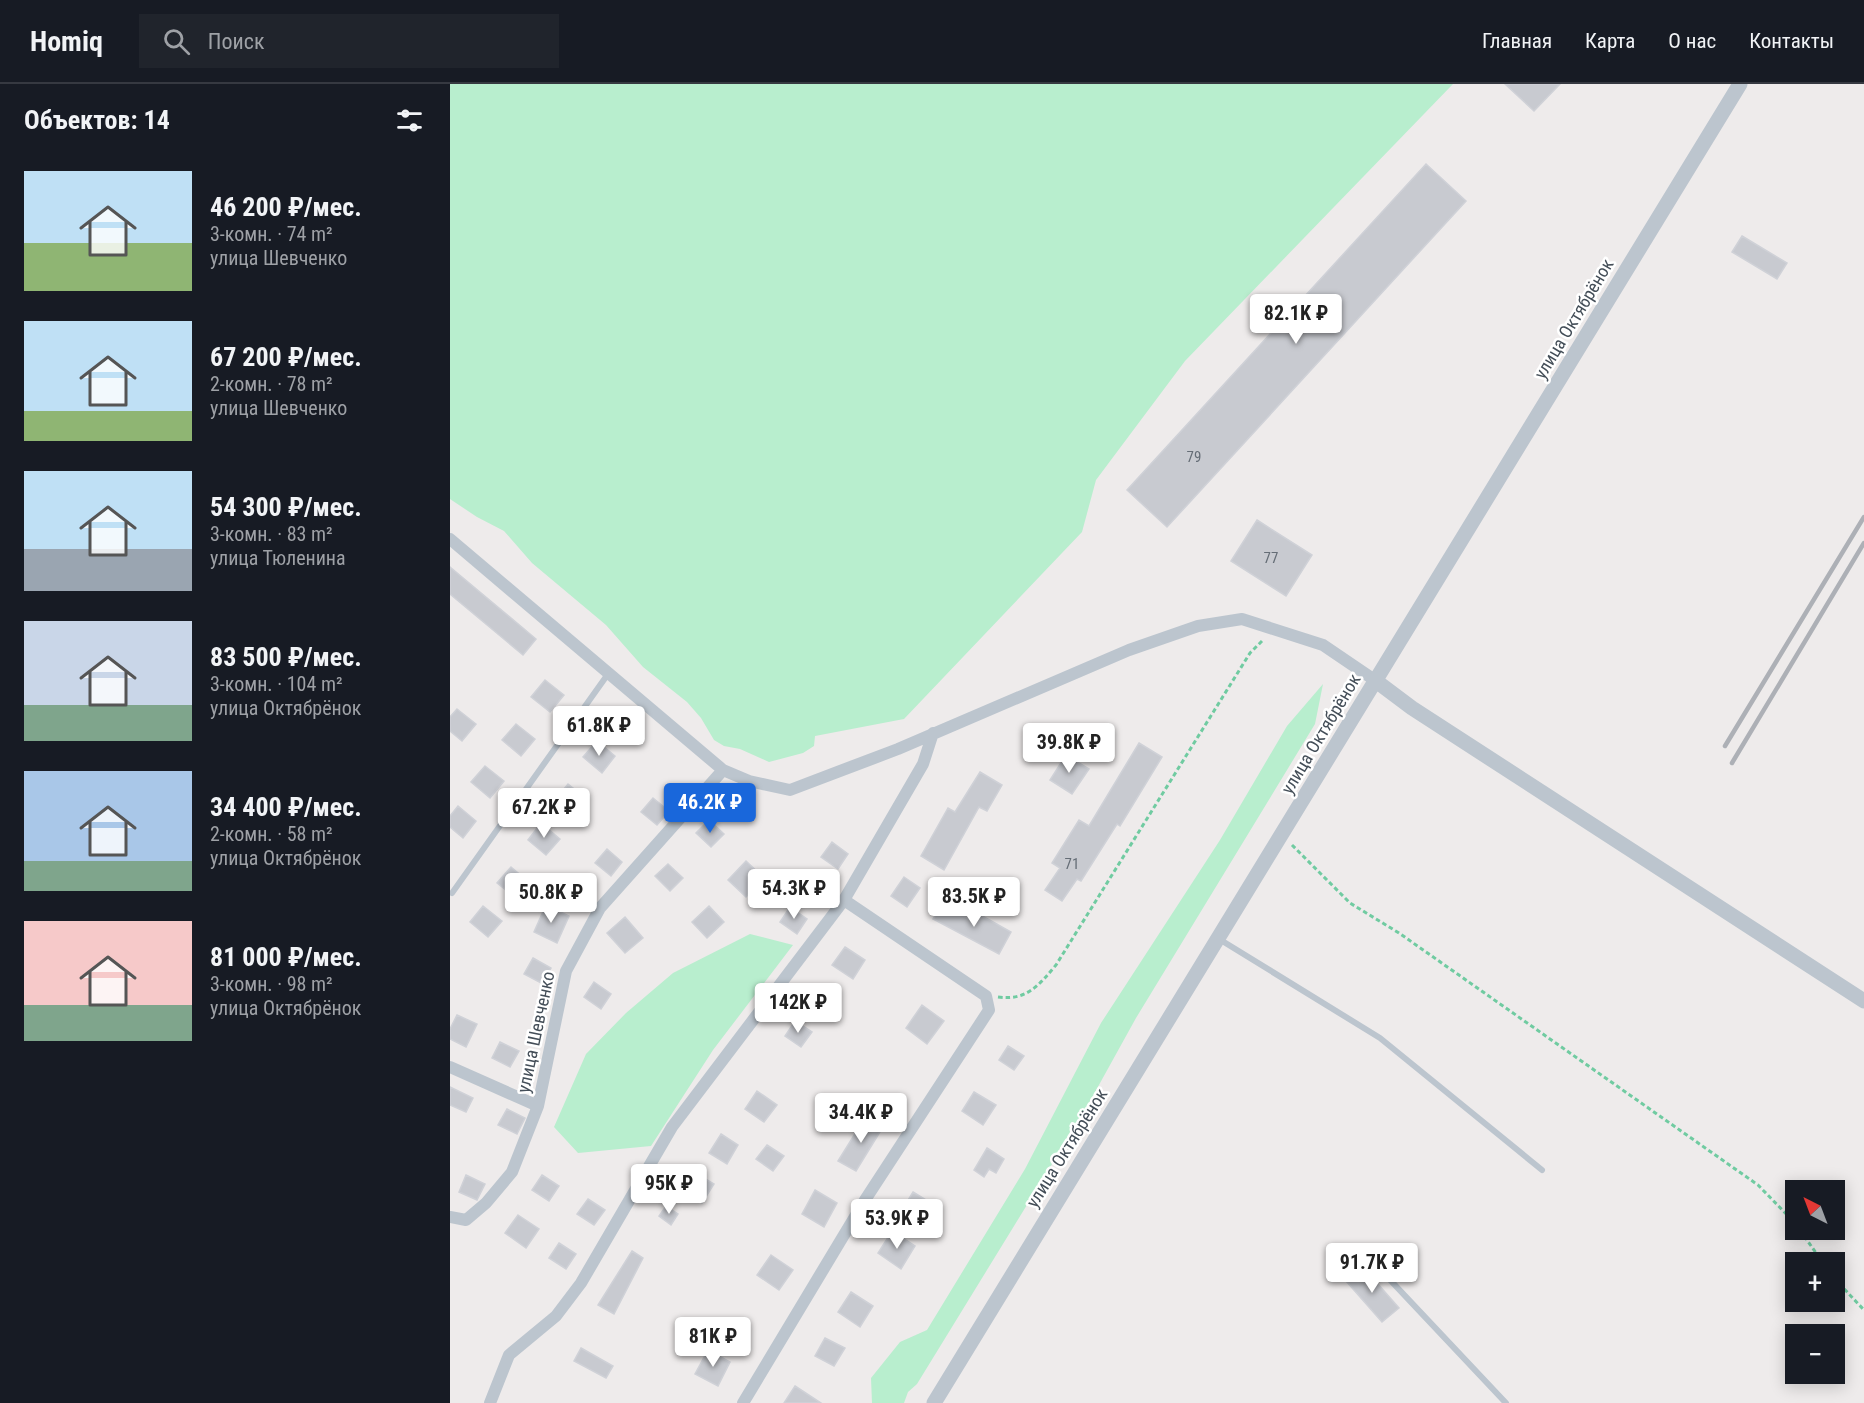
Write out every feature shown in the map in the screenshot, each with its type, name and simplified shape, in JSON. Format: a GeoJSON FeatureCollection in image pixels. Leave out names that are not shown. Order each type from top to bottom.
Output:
{"type":"FeatureCollection","features":[{"type":"Feature","properties":{"kind":"street","name":"улица Октябрёнок"},"geometry":{"type":"LineString","coordinates":[[934,1403],[1220,939],[1740,84]]}},
{"type":"Feature","properties":{"kind":"street"},"geometry":{"type":"LineString","coordinates":[[450,538],[723,770],[749,781],[790,790],[847,770],[1129,650],[1198,626],[1242,619],[1323,645],[1412,708],[1864,1001]]}},
{"type":"Feature","properties":{"kind":"street"},"geometry":{"type":"LineString","coordinates":[[490,1403],[509,1355],[556,1316],[581,1283],[672,1127],[844,900],[923,764],[933,733]]}},
{"type":"Feature","properties":{"kind":"street","name":"улица Шевченко"},"geometry":{"type":"LineString","coordinates":[[450,1217],[466,1220],[486,1203],[512,1172],[538,1106],[566,971],[600,908],[723,770]]}},
{"type":"Feature","properties":{"kind":"street"},"geometry":{"type":"LineString","coordinates":[[743,1403],[865,1200],[989,1010],[986,996],[844,900]]}},
{"type":"Feature","properties":{"kind":"street"},"geometry":{"type":"LineString","coordinates":[[450,1067],[538,1106]]}},
{"type":"Feature","properties":{"kind":"lane"},"geometry":{"type":"LineString","coordinates":[[452,893],[608,674]]}},
{"type":"Feature","properties":{"kind":"lane"},"geometry":{"type":"LineString","coordinates":[[1220,939],[1380,1038],[1542,1170]]}},
{"type":"Feature","properties":{"kind":"lane"},"geometry":{"type":"LineString","coordinates":[[1360,1248],[1506,1403]]}},
{"type":"Feature","properties":{"kind":"path"},"geometry":{"type":"LineString","coordinates":[[986,996],[1013,999],[1037,988],[1056,965],[1250,653],[1274,629]]}},
{"type":"Feature","properties":{"kind":"path"},"geometry":{"type":"LineString","coordinates":[[1283,835],[1321,877],[1350,903],[1399,933],[1705,1146],[1758,1185],[1785,1213]]}},
{"type":"Feature","properties":{"kind":"path"},"geometry":{"type":"LineString","coordinates":[[1845,1290],[1864,1310]]}},
{"type":"Feature","properties":{"kind":"green space"},"geometry":{"type":"Polygon","coordinates":[[[450,84],[1453,84],[1185,361],[1096,480],[1082,532],[904,719],[815,736],[814,746],[803,753],[769,762],[740,749],[724,746],[714,740],[701,718],[687,702],[643,667],[606,625],[532,563],[504,531],[450,499],[450,84]]]}},
{"type":"Feature","properties":{"kind":"green space"},"geometry":{"type":"Polygon","coordinates":[[[1323,684],[1315,724],[1136,1018],[1084,1112],[917,1384],[908,1392],[904,1403],[872,1403],[871,1378],[900,1342],[927,1330],[1025,1169],[1101,1023],[1220,840],[1287,726],[1323,684]]]}},
{"type":"Feature","properties":{"kind":"green space"},"geometry":{"type":"Polygon","coordinates":[[[750,934],[793,945],[713,1050],[651,1146],[578,1153],[554,1127],[586,1054],[626,1013],[673,973],[750,934]]]}},
{"type":"Feature","properties":{"kind":"building"},"geometry":{"type":"Polygon","coordinates":[[[1505,84],[1560,84],[1534,111],[1505,84]]]}},
{"type":"Feature","properties":{"kind":"building"},"geometry":{"type":"Polygon","coordinates":[[[1426,164],[1466,201],[1167,527],[1127,490],[1426,164]]]}},
{"type":"Feature","properties":{"kind":"building"},"geometry":{"type":"Polygon","coordinates":[[[1742,236],[1787,263],[1777,279],[1732,252],[1742,236]]]}},
{"type":"Feature","properties":{"kind":"building"},"geometry":{"type":"Polygon","coordinates":[[[1257,520],[1312,555],[1286,596],[1231,561],[1257,520]]]}},
{"type":"Feature","properties":{"kind":"building"},"geometry":{"type":"Polygon","coordinates":[[[450,567],[536,639],[523,655],[450,594],[450,567]]]}},
{"type":"Feature","properties":{"kind":"building"},"geometry":{"type":"Polygon","coordinates":[[[545,680],[564,695],[550,712],[531,697],[545,680]]]}},
{"type":"Feature","properties":{"kind":"building"},"geometry":{"type":"Polygon","coordinates":[[[457,709],[476,724],[462,741],[450,731],[450,717],[457,709]]]}},
{"type":"Feature","properties":{"kind":"building"},"geometry":{"type":"Polygon","coordinates":[[[516,724],[535,739],[521,756],[502,740],[516,724]]]}},
{"type":"Feature","properties":{"kind":"building"},"geometry":{"type":"Polygon","coordinates":[[[597,741],[615,756],[602,773],[583,757],[597,741]]]}},
{"type":"Feature","properties":{"kind":"building"},"geometry":{"type":"Polygon","coordinates":[[[1139,743],[1162,757],[1120,826],[1117,824],[1081,881],[1077,879],[1062,901],[1045,890],[1060,868],[1052,863],[1079,820],[1089,826],[1139,743]]]}},
{"type":"Feature","properties":{"kind":"building"},"geometry":{"type":"Polygon","coordinates":[[[1066,755],[1089,769],[1072,794],[1050,780],[1066,755]]]}},
{"type":"Feature","properties":{"kind":"building"},"geometry":{"type":"Polygon","coordinates":[[[485,766],[504,781],[490,798],[471,782],[485,766]]]}},
{"type":"Feature","properties":{"kind":"building"},"geometry":{"type":"Polygon","coordinates":[[[980,772],[1002,785],[987,811],[979,807],[944,870],[921,856],[948,808],[955,812],[980,772]]]}},
{"type":"Feature","properties":{"kind":"building"},"geometry":{"type":"Polygon","coordinates":[[[568,784],[587,799],[573,815],[555,800],[568,784]]]}},
{"type":"Feature","properties":{"kind":"building"},"geometry":{"type":"Polygon","coordinates":[[[653,798],[669,811],[657,825],[641,812],[653,798]]]}},
{"type":"Feature","properties":{"kind":"building"},"geometry":{"type":"Polygon","coordinates":[[[458,806],[476,821],[463,838],[450,827],[450,816],[458,806]]]}},
{"type":"Feature","properties":{"kind":"building"},"geometry":{"type":"Polygon","coordinates":[[[709,820],[724,834],[711,847],[696,833],[709,820]]]}},
{"type":"Feature","properties":{"kind":"building"},"geometry":{"type":"Polygon","coordinates":[[[541,823],[560,839],[546,855],[528,840],[541,823]]]}},
{"type":"Feature","properties":{"kind":"building"},"geometry":{"type":"Polygon","coordinates":[[[832,842],[848,854],[838,869],[821,857],[832,842]]]}},
{"type":"Feature","properties":{"kind":"building"},"geometry":{"type":"Polygon","coordinates":[[[607,849],[622,862],[611,876],[595,863],[607,849]]]}},
{"type":"Feature","properties":{"kind":"building"},"geometry":{"type":"Polygon","coordinates":[[[746,861],[764,878],[746,897],[728,880],[746,861]]]}},
{"type":"Feature","properties":{"kind":"building"},"geometry":{"type":"Polygon","coordinates":[[[668,864],[683,878],[670,891],[655,876],[668,864]]]}},
{"type":"Feature","properties":{"kind":"building"},"geometry":{"type":"Polygon","coordinates":[[[511,867],[529,882],[516,898],[497,883],[511,867]]]}},
{"type":"Feature","properties":{"kind":"building"},"geometry":{"type":"Polygon","coordinates":[[[904,877],[920,888],[907,907],[891,896],[904,877]]]}},
{"type":"Feature","properties":{"kind":"building"},"geometry":{"type":"Polygon","coordinates":[[[943,903],[974,922],[979,914],[1011,932],[999,954],[933,919],[943,903]]]}},
{"type":"Feature","properties":{"kind":"building"},"geometry":{"type":"Polygon","coordinates":[[[546,905],[569,916],[557,943],[534,932],[546,905]]]}},
{"type":"Feature","properties":{"kind":"building"},"geometry":{"type":"Polygon","coordinates":[[[483,906],[502,921],[488,937],[470,922],[483,906]]]}},
{"type":"Feature","properties":{"kind":"building"},"geometry":{"type":"Polygon","coordinates":[[[709,906],[724,922],[707,938],[692,922],[709,906]]]}},
{"type":"Feature","properties":{"kind":"building"},"geometry":{"type":"Polygon","coordinates":[[[790,907],[807,919],[797,934],[780,922],[790,907]]]}},
{"type":"Feature","properties":{"kind":"building"},"geometry":{"type":"Polygon","coordinates":[[[625,917],[643,938],[625,953],[607,933],[625,917]]]}},
{"type":"Feature","properties":{"kind":"building"},"geometry":{"type":"Polygon","coordinates":[[[845,947],[865,960],[853,979],[832,965],[845,947]]]}},
{"type":"Feature","properties":{"kind":"building"},"geometry":{"type":"Polygon","coordinates":[[[533,958],[551,968],[543,984],[524,974],[533,958]]]}},
{"type":"Feature","properties":{"kind":"building"},"geometry":{"type":"Polygon","coordinates":[[[594,982],[611,994],[601,1009],[584,997],[594,982]]]}},
{"type":"Feature","properties":{"kind":"building"},"geometry":{"type":"Polygon","coordinates":[[[922,1005],[944,1021],[927,1044],[906,1028],[922,1005]]]}},
{"type":"Feature","properties":{"kind":"building"},"geometry":{"type":"Polygon","coordinates":[[[457,1015],[477,1024],[466,1047],[450,1039],[450,1029],[457,1015]]]}},
{"type":"Feature","properties":{"kind":"building"},"geometry":{"type":"Polygon","coordinates":[[[795,1021],[812,1032],[801,1047],[785,1036],[795,1021]]]}},
{"type":"Feature","properties":{"kind":"building"},"geometry":{"type":"Polygon","coordinates":[[[500,1042],[519,1051],[510,1067],[492,1058],[500,1042]]]}},
{"type":"Feature","properties":{"kind":"building"},"geometry":{"type":"Polygon","coordinates":[[[1008,1046],[1024,1056],[1014,1070],[999,1060],[1008,1046]]]}},
{"type":"Feature","properties":{"kind":"building"},"geometry":{"type":"Polygon","coordinates":[[[450,1087],[473,1098],[466,1112],[450,1105],[450,1087]]]}},
{"type":"Feature","properties":{"kind":"building"},"geometry":{"type":"Polygon","coordinates":[[[757,1091],[777,1105],[764,1122],[745,1109],[757,1091]]]}},
{"type":"Feature","properties":{"kind":"building"},"geometry":{"type":"Polygon","coordinates":[[[974,1092],[996,1105],[983,1125],[962,1111],[974,1092]]]}},
{"type":"Feature","properties":{"kind":"building"},"geometry":{"type":"Polygon","coordinates":[[[507,1109],[525,1118],[517,1134],[498,1125],[507,1109]]]}},
{"type":"Feature","properties":{"kind":"building"},"geometry":{"type":"Polygon","coordinates":[[[866,1116],[883,1127],[856,1171],[838,1161],[866,1116]]]}},
{"type":"Feature","properties":{"kind":"building"},"geometry":{"type":"Polygon","coordinates":[[[721,1134],[738,1145],[727,1164],[709,1153],[721,1134]]]}},
{"type":"Feature","properties":{"kind":"building"},"geometry":{"type":"Polygon","coordinates":[[[767,1145],[784,1156],[773,1171],[756,1159],[767,1145]]]}},
{"type":"Feature","properties":{"kind":"building"},"geometry":{"type":"Polygon","coordinates":[[[987,1148],[1004,1159],[996,1173],[989,1169],[984,1177],[974,1170],[987,1148]]]}},
{"type":"Feature","properties":{"kind":"building"},"geometry":{"type":"Polygon","coordinates":[[[697,1174],[714,1184],[702,1203],[685,1192],[697,1174]]]}},
{"type":"Feature","properties":{"kind":"building"},"geometry":{"type":"Polygon","coordinates":[[[466,1175],[485,1184],[477,1200],[459,1192],[466,1175]]]}},
{"type":"Feature","properties":{"kind":"building"},"geometry":{"type":"Polygon","coordinates":[[[542,1175],[559,1186],[549,1201],[532,1190],[542,1175]]]}},
{"type":"Feature","properties":{"kind":"building"},"geometry":{"type":"Polygon","coordinates":[[[815,1190],[837,1203],[824,1227],[802,1214],[815,1190]]]}},
{"type":"Feature","properties":{"kind":"building"},"geometry":{"type":"Polygon","coordinates":[[[913,1192],[931,1203],[919,1221],[902,1210],[913,1192]]]}},
{"type":"Feature","properties":{"kind":"building"},"geometry":{"type":"Polygon","coordinates":[[[588,1199],[605,1210],[594,1225],[577,1214],[588,1199]]]}},
{"type":"Feature","properties":{"kind":"building"},"geometry":{"type":"Polygon","coordinates":[[[666,1206],[678,1214],[671,1225],[659,1216],[666,1206]]]}},
{"type":"Feature","properties":{"kind":"building"},"geometry":{"type":"Polygon","coordinates":[[[518,1215],[539,1229],[526,1248],[505,1233],[518,1215]]]}},
{"type":"Feature","properties":{"kind":"building"},"geometry":{"type":"Polygon","coordinates":[[[892,1231],[915,1246],[901,1269],[878,1253],[892,1231]]]}},
{"type":"Feature","properties":{"kind":"building"},"geometry":{"type":"Polygon","coordinates":[[[559,1243],[576,1254],[566,1269],[549,1258],[559,1243]]]}},
{"type":"Feature","properties":{"kind":"building"},"geometry":{"type":"Polygon","coordinates":[[[632,1251],[643,1258],[614,1314],[598,1305],[632,1251]]]}},
{"type":"Feature","properties":{"kind":"building"},"geometry":{"type":"Polygon","coordinates":[[[771,1255],[793,1270],[779,1290],[757,1275],[771,1255]]]}},
{"type":"Feature","properties":{"kind":"building"},"geometry":{"type":"Polygon","coordinates":[[[1362,1266],[1399,1308],[1382,1322],[1346,1281],[1362,1266]]]}},
{"type":"Feature","properties":{"kind":"building"},"geometry":{"type":"Polygon","coordinates":[[[851,1292],[873,1306],[860,1327],[838,1312],[851,1292]]]}},
{"type":"Feature","properties":{"kind":"building"},"geometry":{"type":"Polygon","coordinates":[[[825,1338],[845,1348],[834,1366],[815,1356],[825,1338]]]}},
{"type":"Feature","properties":{"kind":"building"},"geometry":{"type":"Polygon","coordinates":[[[581,1348],[613,1366],[606,1378],[574,1361],[581,1348]]]}},
{"type":"Feature","properties":{"kind":"building"},"geometry":{"type":"Polygon","coordinates":[[[708,1350],[730,1362],[718,1386],[695,1374],[708,1350]]]}},
{"type":"Feature","properties":{"kind":"building"},"geometry":{"type":"Polygon","coordinates":[[[795,1386],[821,1403],[784,1403],[795,1386]]]}},
{"type":"Feature","properties":{"kind":"railway"},"geometry":{"type":"LineString","coordinates":[[1725,746],[1864,517]]}},
{"type":"Feature","properties":{"kind":"railway"},"geometry":{"type":"LineString","coordinates":[[1732,763],[1864,543]]}}]}
